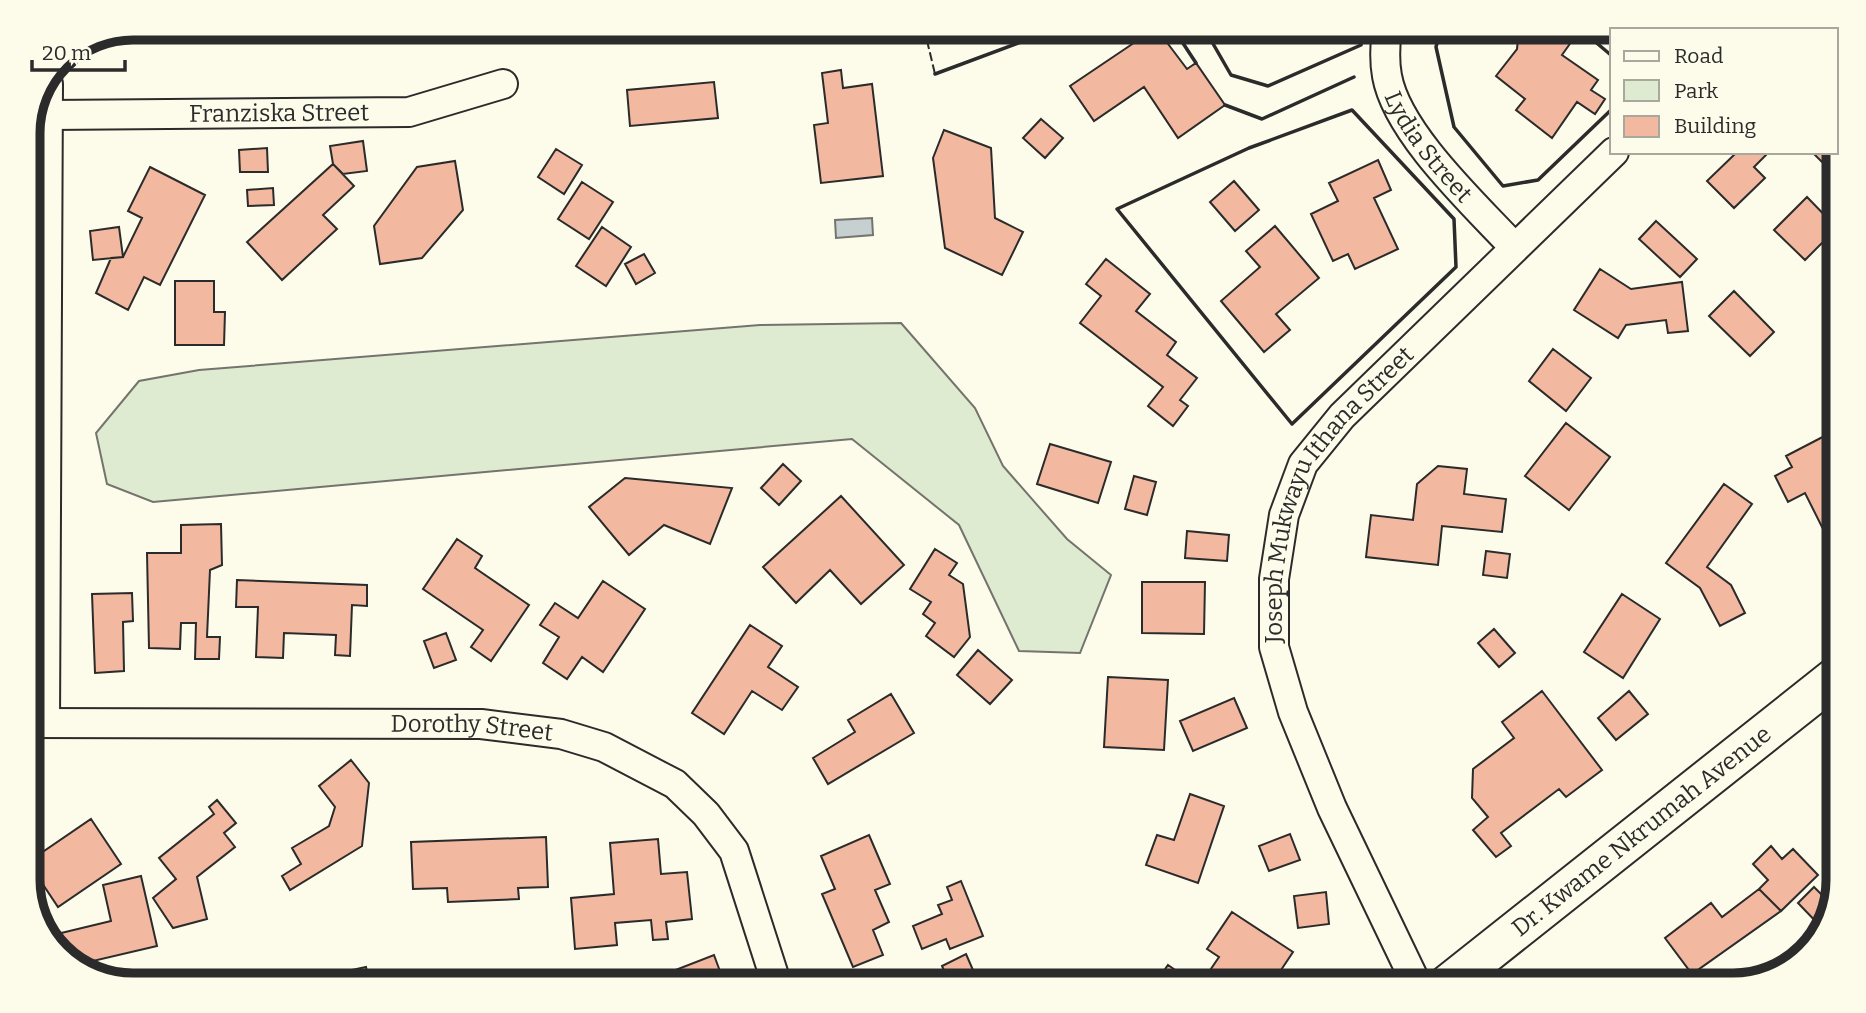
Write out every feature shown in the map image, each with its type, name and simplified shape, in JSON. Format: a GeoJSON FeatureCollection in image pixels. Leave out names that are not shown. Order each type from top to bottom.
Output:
{"type":"FeatureCollection","features":[{"type":"Feature","properties":{"kind":"street","name":"Lydia Street"},"geometry":{"type":"LineString","coordinates":[[1387,40],[1387,78],[1403,115],[1440,167],[1514,247]]}},
{"type":"Feature","properties":{"kind":"street","name":"Franziska Street"},"geometry":{"type":"LineString","coordinates":[[50,116],[410,113],[503,84]]}},
{"type":"Feature","properties":{"kind":"street"},"geometry":{"type":"LineString","coordinates":[[40,583],[49,95]]}},
{"type":"Feature","properties":{"kind":"street","name":"Joseph Mukwayu Ithana Street"},"geometry":{"type":"LineString","coordinates":[[1411,973],[1332,808],[1293,712],[1275,647],[1274,579],[1284,515],[1303,464],[1342,416],[1612,154]]}},
{"type":"Feature","properties":{"kind":"street","name":"Dr. Kwame Nkrumah Avenue"},"geometry":{"type":"LineString","coordinates":[[1462,973],[1826,685]]}},
{"type":"Feature","properties":{"kind":"street","name":"Dorothy Street"},"geometry":{"type":"LineString","coordinates":[[40,723],[481,724],[561,734],[604,747],[675,784],[706,814],[734,851],[773,973]]}},
{"type":"Feature","properties":{"kind":"green space"},"geometry":{"type":"Polygon","coordinates":[[[901,323],[975,408],[1003,466],[1067,539],[1111,575],[1080,653],[1019,651],[959,525],[852,439],[153,502],[107,484],[96,433],[139,381],[199,370],[760,325],[901,323]]]}},
{"type":"Feature","properties":{"kind":"shaded area"},"geometry":{"type":"Polygon","coordinates":[[[872,218],[873,235],[836,238],[835,220],[872,218]]]}},
{"type":"Feature","properties":{"kind":"building"},"geometry":{"type":"Polygon","coordinates":[[[1138,40],[1165,40],[1187,69],[1196,63],[1225,105],[1178,138],[1144,87],[1094,121],[1070,86],[1138,40]]]}},
{"type":"Feature","properties":{"kind":"building"},"geometry":{"type":"Polygon","coordinates":[[[1518,40],[1573,40],[1562,55],[1598,80],[1591,90],[1605,99],[1595,114],[1577,102],[1552,138],[1516,110],[1525,99],[1496,76],[1517,49],[1518,40]]]}},
{"type":"Feature","properties":{"kind":"building"},"geometry":{"type":"Polygon","coordinates":[[[841,70],[843,88],[872,84],[883,176],[821,183],[814,125],[828,123],[822,73],[841,70]]]}},
{"type":"Feature","properties":{"kind":"building"},"geometry":{"type":"Polygon","coordinates":[[[714,82],[718,118],[630,126],[627,90],[714,82]]]}},
{"type":"Feature","properties":{"kind":"building"},"geometry":{"type":"Polygon","coordinates":[[[1041,119],[1063,138],[1045,158],[1023,138],[1041,119]]]}},
{"type":"Feature","properties":{"kind":"building"},"geometry":{"type":"Polygon","coordinates":[[[944,130],[991,148],[995,218],[1023,232],[1002,275],[945,248],[933,158],[944,130]]]}},
{"type":"Feature","properties":{"kind":"building"},"geometry":{"type":"Polygon","coordinates":[[[363,141],[367,171],[343,174],[333,164],[330,146],[363,141]]]}},
{"type":"Feature","properties":{"kind":"building"},"geometry":{"type":"Polygon","coordinates":[[[267,148],[268,172],[240,172],[239,150],[267,148]]]}},
{"type":"Feature","properties":{"kind":"building"},"geometry":{"type":"Polygon","coordinates":[[[556,149],[582,165],[564,194],[538,177],[556,149]]]}},
{"type":"Feature","properties":{"kind":"building"},"geometry":{"type":"Polygon","coordinates":[[[1735,154],[1767,154],[1754,167],[1765,178],[1734,208],[1707,181],[1735,154]]]}},
{"type":"Feature","properties":{"kind":"building"},"geometry":{"type":"Polygon","coordinates":[[[1814,154],[1826,154],[1826,166],[1814,154]]]}},
{"type":"Feature","properties":{"kind":"building"},"geometry":{"type":"Polygon","coordinates":[[[1378,160],[1391,190],[1374,198],[1398,249],[1355,269],[1348,254],[1333,261],[1311,214],[1338,201],[1329,183],[1378,160]]]}},
{"type":"Feature","properties":{"kind":"building"},"geometry":{"type":"Polygon","coordinates":[[[455,161],[463,210],[422,258],[380,264],[374,226],[417,167],[455,161]]]}},
{"type":"Feature","properties":{"kind":"building"},"geometry":{"type":"Polygon","coordinates":[[[333,164],[354,186],[323,215],[337,229],[282,280],[247,242],[333,164]]]}},
{"type":"Feature","properties":{"kind":"building"},"geometry":{"type":"Polygon","coordinates":[[[150,167],[205,195],[160,285],[144,277],[128,310],[96,293],[111,258],[123,257],[142,218],[128,211],[150,167]]]}},
{"type":"Feature","properties":{"kind":"building"},"geometry":{"type":"Polygon","coordinates":[[[1234,181],[1259,210],[1235,231],[1210,202],[1234,181]]]}},
{"type":"Feature","properties":{"kind":"building"},"geometry":{"type":"Polygon","coordinates":[[[582,182],[613,202],[589,239],[558,219],[582,182]]]}},
{"type":"Feature","properties":{"kind":"building"},"geometry":{"type":"Polygon","coordinates":[[[273,188],[274,205],[248,206],[247,190],[273,188]]]}},
{"type":"Feature","properties":{"kind":"building"},"geometry":{"type":"Polygon","coordinates":[[[1807,197],[1826,217],[1826,239],[1805,260],[1774,230],[1807,197]]]}},
{"type":"Feature","properties":{"kind":"building"},"geometry":{"type":"Polygon","coordinates":[[[1656,221],[1697,259],[1680,277],[1639,239],[1656,221]]]}},
{"type":"Feature","properties":{"kind":"building"},"geometry":{"type":"Polygon","coordinates":[[[1275,226],[1319,278],[1276,314],[1290,330],[1264,352],[1221,301],[1260,267],[1246,251],[1275,226]]]}},
{"type":"Feature","properties":{"kind":"building"},"geometry":{"type":"Polygon","coordinates":[[[119,227],[123,257],[93,260],[90,231],[119,227]]]}},
{"type":"Feature","properties":{"kind":"building"},"geometry":{"type":"Polygon","coordinates":[[[602,227],[631,247],[606,286],[576,266],[602,227]]]}},
{"type":"Feature","properties":{"kind":"building"},"geometry":{"type":"Polygon","coordinates":[[[644,254],[655,273],[636,284],[625,264],[644,254]]]}},
{"type":"Feature","properties":{"kind":"building"},"geometry":{"type":"Polygon","coordinates":[[[1106,259],[1150,294],[1136,311],[1176,342],[1167,355],[1197,378],[1180,400],[1188,406],[1173,426],[1148,406],[1163,387],[1080,323],[1101,296],[1086,284],[1106,259]]]}},
{"type":"Feature","properties":{"kind":"building"},"geometry":{"type":"Polygon","coordinates":[[[1600,269],[1631,289],[1682,282],[1688,331],[1668,333],[1666,320],[1626,325],[1618,338],[1574,310],[1600,269]]]}},
{"type":"Feature","properties":{"kind":"building"},"geometry":{"type":"Polygon","coordinates":[[[175,281],[214,281],[214,312],[225,312],[224,345],[175,345],[175,281]]]}},
{"type":"Feature","properties":{"kind":"building"},"geometry":{"type":"Polygon","coordinates":[[[1734,291],[1774,332],[1750,356],[1709,316],[1734,291]]]}},
{"type":"Feature","properties":{"kind":"building"},"geometry":{"type":"Polygon","coordinates":[[[1553,349],[1591,378],[1566,411],[1529,381],[1553,349]]]}},
{"type":"Feature","properties":{"kind":"building"},"geometry":{"type":"Polygon","coordinates":[[[1566,423],[1610,457],[1569,510],[1525,476],[1566,423]]]}},
{"type":"Feature","properties":{"kind":"building"},"geometry":{"type":"Polygon","coordinates":[[[1826,435],[1826,528],[1823,529],[1805,493],[1788,502],[1775,476],[1792,467],[1786,456],[1826,435]]]}},
{"type":"Feature","properties":{"kind":"building"},"geometry":{"type":"Polygon","coordinates":[[[1050,444],[1111,462],[1098,503],[1037,484],[1050,444]]]}},
{"type":"Feature","properties":{"kind":"building"},"geometry":{"type":"Polygon","coordinates":[[[783,464],[801,481],[779,505],[761,488],[783,464]]]}},
{"type":"Feature","properties":{"kind":"building"},"geometry":{"type":"Polygon","coordinates":[[[1438,466],[1467,469],[1464,494],[1506,499],[1502,532],[1442,526],[1438,565],[1366,557],[1371,515],[1413,520],[1417,484],[1438,466]]]}},
{"type":"Feature","properties":{"kind":"building"},"geometry":{"type":"Polygon","coordinates":[[[1134,476],[1156,482],[1147,515],[1125,509],[1134,476]]]}},
{"type":"Feature","properties":{"kind":"building"},"geometry":{"type":"Polygon","coordinates":[[[625,478],[732,488],[710,544],[664,525],[629,555],[589,507],[625,478]]]}},
{"type":"Feature","properties":{"kind":"building"},"geometry":{"type":"Polygon","coordinates":[[[1724,484],[1752,504],[1707,567],[1731,585],[1745,613],[1720,626],[1700,588],[1666,563],[1724,484]]]}},
{"type":"Feature","properties":{"kind":"building"},"geometry":{"type":"Polygon","coordinates":[[[841,496],[904,565],[861,604],[830,570],[796,603],[763,567],[841,496]]]}},
{"type":"Feature","properties":{"kind":"building"},"geometry":{"type":"Polygon","coordinates":[[[221,524],[222,565],[210,570],[207,637],[220,637],[219,659],[195,659],[196,623],[181,623],[180,649],[149,648],[147,553],[181,553],[181,525],[221,524]]]}},
{"type":"Feature","properties":{"kind":"building"},"geometry":{"type":"Polygon","coordinates":[[[1187,531],[1229,535],[1227,561],[1185,558],[1187,531]]]}},
{"type":"Feature","properties":{"kind":"building"},"geometry":{"type":"Polygon","coordinates":[[[457,539],[482,556],[475,568],[529,605],[491,661],[471,647],[483,630],[423,589],[457,539]]]}},
{"type":"Feature","properties":{"kind":"building"},"geometry":{"type":"Polygon","coordinates":[[[935,549],[957,563],[949,575],[963,584],[970,637],[954,657],[926,636],[935,623],[923,614],[931,602],[910,589],[935,549]]]}},
{"type":"Feature","properties":{"kind":"building"},"geometry":{"type":"Polygon","coordinates":[[[1486,551],[1510,554],[1507,578],[1483,575],[1486,551]]]}},
{"type":"Feature","properties":{"kind":"building"},"geometry":{"type":"Polygon","coordinates":[[[237,580],[367,585],[367,606],[352,605],[350,656],[335,655],[336,635],[284,633],[283,658],[256,657],[258,607],[236,607],[237,580]]]}},
{"type":"Feature","properties":{"kind":"building"},"geometry":{"type":"Polygon","coordinates":[[[603,581],[645,609],[603,672],[582,657],[567,679],[543,663],[559,637],[540,625],[555,603],[578,618],[603,581]]]}},
{"type":"Feature","properties":{"kind":"building"},"geometry":{"type":"Polygon","coordinates":[[[1142,582],[1205,582],[1204,634],[1142,633],[1142,582]]]}},
{"type":"Feature","properties":{"kind":"building"},"geometry":{"type":"Polygon","coordinates":[[[132,593],[133,621],[123,622],[124,671],[95,673],[92,594],[132,593]]]}},
{"type":"Feature","properties":{"kind":"building"},"geometry":{"type":"Polygon","coordinates":[[[1622,594],[1660,619],[1623,678],[1584,652],[1622,594]]]}},
{"type":"Feature","properties":{"kind":"building"},"geometry":{"type":"Polygon","coordinates":[[[750,625],[782,646],[768,667],[798,687],[782,710],[752,691],[724,734],[692,713],[750,625]]]}},
{"type":"Feature","properties":{"kind":"building"},"geometry":{"type":"Polygon","coordinates":[[[1494,629],[1515,653],[1499,667],[1478,643],[1494,629]]]}},
{"type":"Feature","properties":{"kind":"building"},"geometry":{"type":"Polygon","coordinates":[[[446,633],[456,660],[434,668],[424,641],[446,633]]]}},
{"type":"Feature","properties":{"kind":"building"},"geometry":{"type":"Polygon","coordinates":[[[978,650],[1012,680],[990,704],[957,675],[978,650]]]}},
{"type":"Feature","properties":{"kind":"building"},"geometry":{"type":"Polygon","coordinates":[[[1108,677],[1168,680],[1164,750],[1104,747],[1108,677]]]}},
{"type":"Feature","properties":{"kind":"building"},"geometry":{"type":"Polygon","coordinates":[[[1542,691],[1602,770],[1566,797],[1559,789],[1501,833],[1511,846],[1496,857],[1473,830],[1488,817],[1472,798],[1473,769],[1514,738],[1502,722],[1542,691]]]}},
{"type":"Feature","properties":{"kind":"building"},"geometry":{"type":"Polygon","coordinates":[[[1629,691],[1648,714],[1616,740],[1598,718],[1629,691]]]}},
{"type":"Feature","properties":{"kind":"building"},"geometry":{"type":"Polygon","coordinates":[[[891,694],[914,733],[828,784],[813,758],[855,732],[848,720],[891,694]]]}},
{"type":"Feature","properties":{"kind":"building"},"geometry":{"type":"Polygon","coordinates":[[[1234,698],[1247,728],[1193,751],[1180,721],[1234,698]]]}},
{"type":"Feature","properties":{"kind":"building"},"geometry":{"type":"Polygon","coordinates":[[[351,760],[369,783],[362,846],[290,890],[282,876],[301,864],[292,848],[329,826],[335,807],[319,786],[351,760]]]}},
{"type":"Feature","properties":{"kind":"building"},"geometry":{"type":"Polygon","coordinates":[[[1190,794],[1224,806],[1198,883],[1146,865],[1157,835],[1174,840],[1190,794]]]}},
{"type":"Feature","properties":{"kind":"building"},"geometry":{"type":"Polygon","coordinates":[[[217,800],[236,823],[224,833],[235,847],[197,877],[207,919],[173,928],[153,898],[176,879],[159,858],[214,814],[209,807],[217,800]]]}},
{"type":"Feature","properties":{"kind":"building"},"geometry":{"type":"Polygon","coordinates":[[[91,819],[121,864],[58,907],[40,880],[40,854],[91,819]]]}},
{"type":"Feature","properties":{"kind":"building"},"geometry":{"type":"Polygon","coordinates":[[[1290,834],[1300,860],[1269,871],[1259,846],[1290,834]]]}},
{"type":"Feature","properties":{"kind":"building"},"geometry":{"type":"Polygon","coordinates":[[[869,835],[890,884],[875,890],[889,922],[873,930],[883,955],[853,967],[822,894],[835,889],[821,856],[869,835]]]}},
{"type":"Feature","properties":{"kind":"building"},"geometry":{"type":"Polygon","coordinates":[[[546,837],[548,887],[518,888],[519,899],[448,902],[447,888],[413,889],[411,842],[546,837]]]}},
{"type":"Feature","properties":{"kind":"building"},"geometry":{"type":"Polygon","coordinates":[[[658,839],[661,874],[687,872],[692,919],[666,922],[668,939],[653,940],[651,920],[615,923],[617,945],[575,949],[571,898],[614,894],[610,843],[658,839]]]}},
{"type":"Feature","properties":{"kind":"building"},"geometry":{"type":"Polygon","coordinates":[[[1771,846],[1782,859],[1793,849],[1818,875],[1781,911],[1759,889],[1768,880],[1753,864],[1771,846]]]}},
{"type":"Feature","properties":{"kind":"building"},"geometry":{"type":"Polygon","coordinates":[[[141,876],[157,946],[90,962],[63,941],[58,934],[111,921],[103,885],[141,876]]]}},
{"type":"Feature","properties":{"kind":"building"},"geometry":{"type":"Polygon","coordinates":[[[961,881],[983,936],[950,949],[946,939],[922,949],[913,926],[942,914],[938,905],[952,900],[947,887],[961,881]]]}},
{"type":"Feature","properties":{"kind":"building"},"geometry":{"type":"Polygon","coordinates":[[[1814,887],[1824,897],[1816,921],[1798,903],[1814,887]]]}},
{"type":"Feature","properties":{"kind":"building"},"geometry":{"type":"Polygon","coordinates":[[[1759,889],[1781,911],[1691,973],[1665,938],[1711,903],[1722,917],[1759,889]]]}},
{"type":"Feature","properties":{"kind":"building"},"geometry":{"type":"Polygon","coordinates":[[[1326,892],[1329,924],[1298,928],[1294,896],[1326,892]]]}},
{"type":"Feature","properties":{"kind":"building"},"geometry":{"type":"Polygon","coordinates":[[[1232,912],[1293,952],[1279,973],[1208,973],[1219,957],[1207,949],[1232,912]]]}},
{"type":"Feature","properties":{"kind":"building"},"geometry":{"type":"Polygon","coordinates":[[[966,954],[973,970],[967,973],[945,973],[942,966],[966,954]]]}},
{"type":"Feature","properties":{"kind":"building"},"geometry":{"type":"Polygon","coordinates":[[[714,955],[721,973],[668,973],[714,955]]]}},
{"type":"Feature","properties":{"kind":"building"},"geometry":{"type":"Polygon","coordinates":[[[1168,965],[1180,973],[1162,973],[1168,965]]]}},
{"type":"Feature","properties":{"kind":"building"},"geometry":{"type":"Polygon","coordinates":[[[366,967],[367,973],[338,973],[366,967]]]}},
{"type":"Feature","properties":{"kind":"fence"},"geometry":{"type":"LineString","coordinates":[[927,40],[935,74]]}},
{"type":"Feature","properties":{"kind":"wall"},"geometry":{"type":"LineString","coordinates":[[935,74],[1027,40]]}},
{"type":"Feature","properties":{"kind":"wall"},"geometry":{"type":"LineString","coordinates":[[1181,40],[1196,63]]}},
{"type":"Feature","properties":{"kind":"wall"},"geometry":{"type":"LineString","coordinates":[[1211,40],[1231,75],[1268,86],[1361,45],[1362,40]]}},
{"type":"Feature","properties":{"kind":"wall"},"geometry":{"type":"LineString","coordinates":[[1438,40],[1436,47],[1454,127],[1503,186],[1538,180],[1610,111]]}},
{"type":"Feature","properties":{"kind":"wall"},"geometry":{"type":"LineString","coordinates":[[1593,40],[1610,54]]}},
{"type":"Feature","properties":{"kind":"wall"},"geometry":{"type":"LineString","coordinates":[[1225,105],[1262,119],[1354,77]]}},
{"type":"Feature","properties":{"kind":"wall"},"geometry":{"type":"LineString","coordinates":[[1352,110],[1454,219],[1456,267],[1292,424],[1117,209],[1249,148],[1352,110]]}}]}
